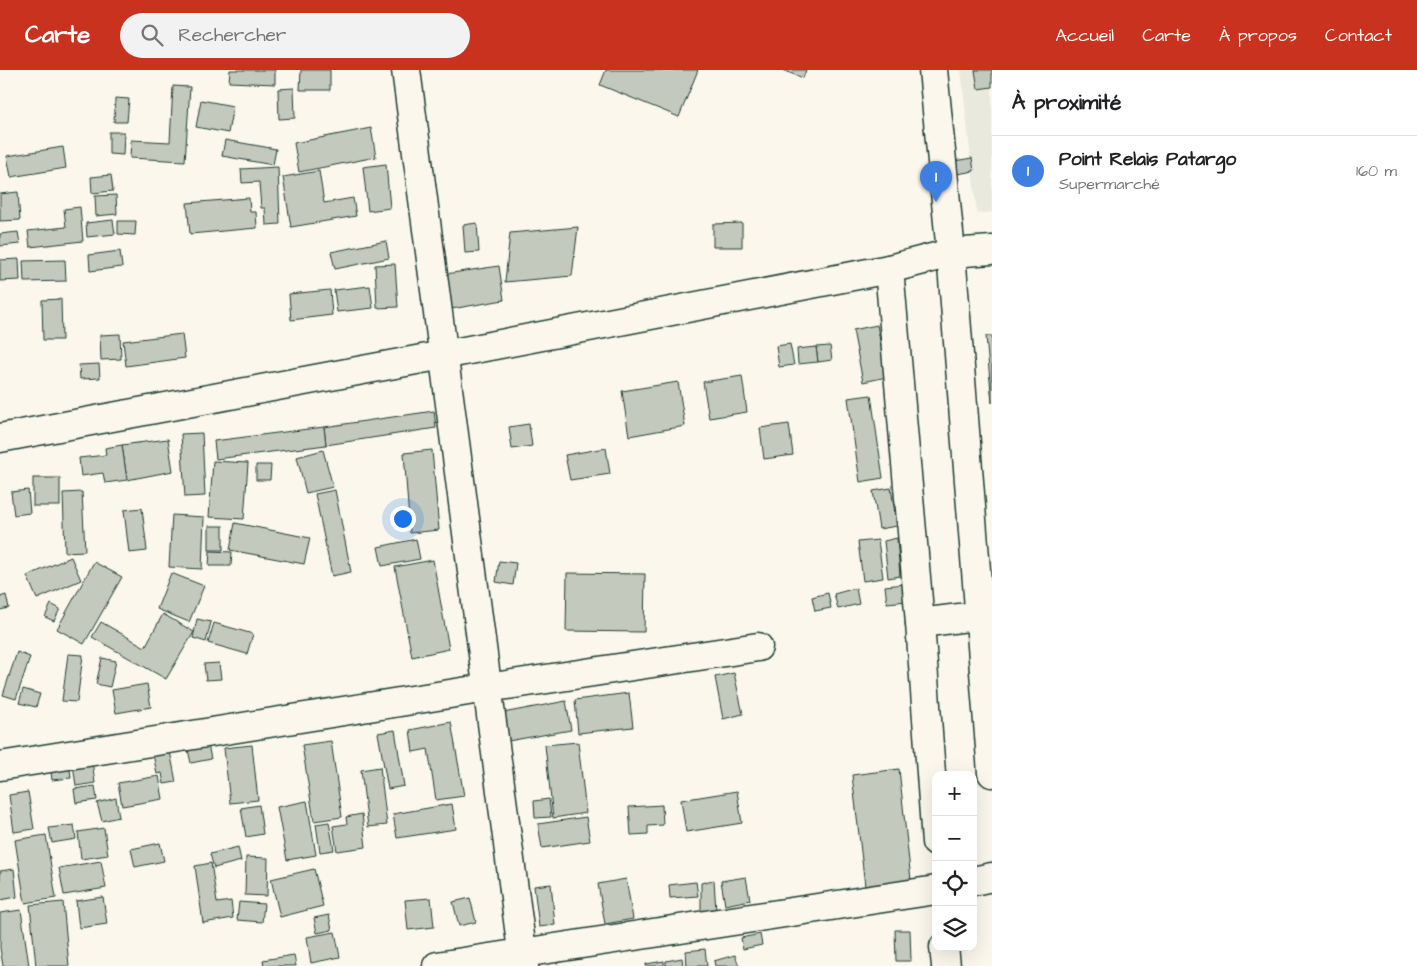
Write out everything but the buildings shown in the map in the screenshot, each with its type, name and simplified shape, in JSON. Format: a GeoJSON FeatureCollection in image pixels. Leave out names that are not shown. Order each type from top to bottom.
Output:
{"type":"FeatureCollection","features":[{"type":"Feature","properties":{"kind":"main road"},"geometry":{"type":"LineString","coordinates":[[406,70],[523,959]]}},
{"type":"Feature","properties":{"kind":"main road"},"geometry":{"type":"LineString","coordinates":[[933,70],[986,614],[992,773]]}},
{"type":"Feature","properties":{"kind":"main road"},"geometry":{"type":"LineString","coordinates":[[0,438],[889,269],[951,253],[992,250]]}},
{"type":"Feature","properties":{"kind":"main road"},"geometry":{"type":"LineString","coordinates":[[889,269],[920,623],[934,816]]}},
{"type":"Feature","properties":{"kind":"main road"},"geometry":{"type":"LineString","coordinates":[[920,623],[986,614]]}},
{"type":"Feature","properties":{"kind":"main road"},"geometry":{"type":"LineString","coordinates":[[0,766],[487,688],[758,647]]}},
{"type":"Feature","properties":{"kind":"main road"},"geometry":{"type":"LineString","coordinates":[[977,880],[992,877]]}},
{"type":"Feature","properties":{"kind":"main road"},"geometry":{"type":"LineString","coordinates":[[437,966],[523,959],[932,891]]}},
{"type":"Feature","properties":{"kind":"main road"},"geometry":{"type":"LineString","coordinates":[[944,951],[946,966]]}},
{"type":"Feature","properties":{"kind":"shaded area"},"geometry":{"type":"Polygon","coordinates":[[[961,70],[992,70],[992,212],[977,214],[961,70]]]}},
{"type":"Feature","properties":{"kind":"place","name":"Point Relais Patargo"},"geometry":{"type":"Point","coordinates":[936,202]}}]}
